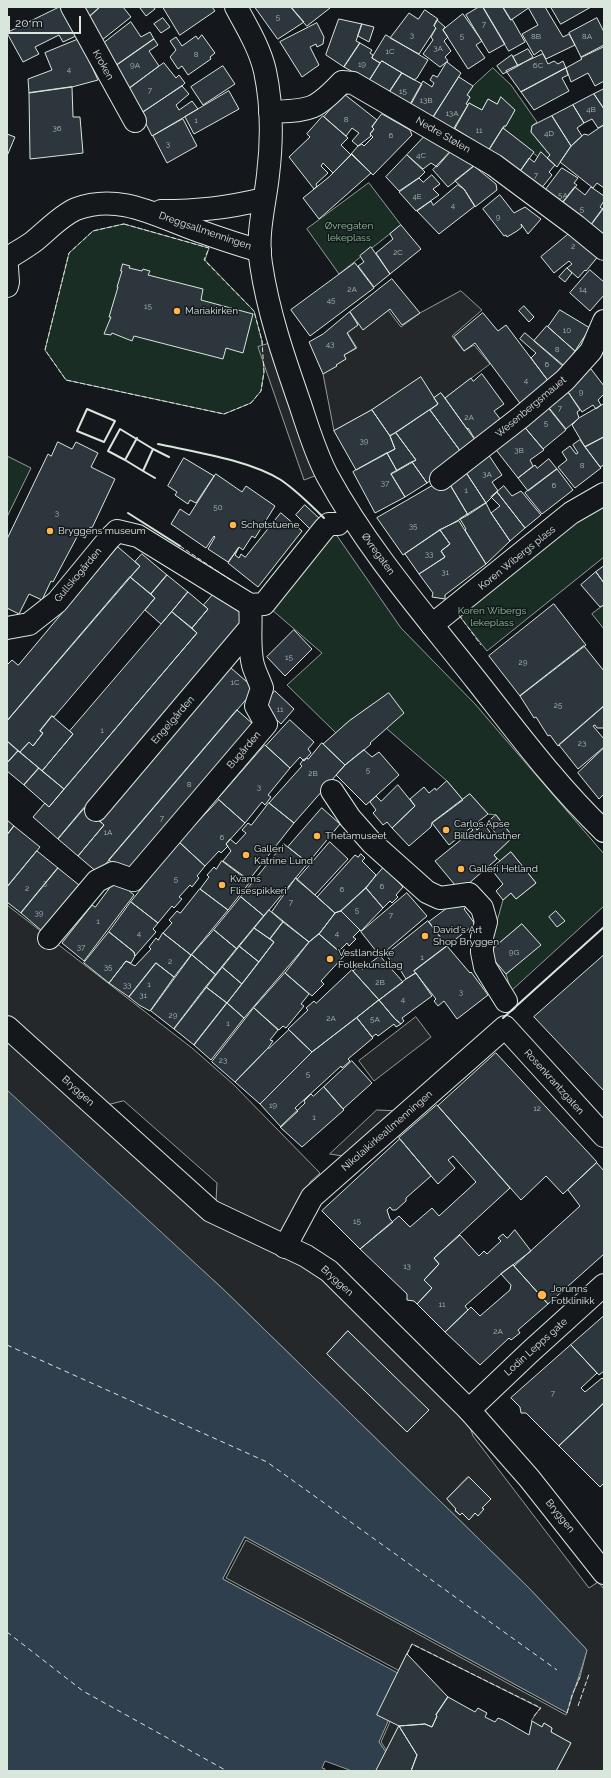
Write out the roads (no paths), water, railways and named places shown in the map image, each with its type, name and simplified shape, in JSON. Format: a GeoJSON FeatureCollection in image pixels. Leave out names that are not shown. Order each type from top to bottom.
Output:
{"type":"FeatureCollection","features":[{"type":"Feature","properties":{"kind":"street","name":"Kroken"},"geometry":{"type":"LineString","coordinates":[[72,7],[135,121]]}},
{"type":"Feature","properties":{"kind":"street","name":"Øvregaten"},"geometry":{"type":"LineString","coordinates":[[236,7],[252,38],[265,71],[270,112],[271,138],[268,176],[261,222],[261,263],[276,335],[315,450],[326,474],[377,554],[550,774],[585,813],[604,831]]}},
{"type":"Feature","properties":{"kind":"street","name":"Nedre Stølen"},"geometry":{"type":"LineString","coordinates":[[270,112],[313,108],[326,98],[342,82],[353,84],[494,165],[571,222],[604,249]]}},
{"type":"Feature","properties":{"kind":"street","name":"Dreggsallmenningen"},"geometry":{"type":"LineString","coordinates":[[150,211],[190,212],[226,208],[264,199]]}},
{"type":"Feature","properties":{"kind":"street","name":"Dreggsallmenningen"},"geometry":{"type":"LineString","coordinates":[[7,259],[32,243],[76,209],[106,203],[130,205],[150,211],[202,233],[260,251]]}},
{"type":"Feature","properties":{"kind":"street"},"geometry":{"type":"LineString","coordinates":[[7,267],[7,286]]}},
{"type":"Feature","properties":{"kind":"street","name":"Wesenbergsmauet"},"geometry":{"type":"LineString","coordinates":[[441,479],[521,417],[565,380],[597,358],[604,321]]}},
{"type":"Feature","properties":{"kind":"street","name":"Koren Wibergs plass"},"geometry":{"type":"LineString","coordinates":[[432,625],[571,513],[604,494]]}},
{"type":"Feature","properties":{"kind":"street"},"geometry":{"type":"LineString","coordinates":[[250,605],[264,604],[324,529],[329,524],[338,524]]}},
{"type":"Feature","properties":{"kind":"street","name":"Gullskogården"},"geometry":{"type":"LineString","coordinates":[[7,628],[29,624],[57,602],[117,531],[138,536],[250,605]]}},
{"type":"Feature","properties":{"kind":"street","name":"Bugården"},"geometry":{"type":"LineString","coordinates":[[49,938],[97,881],[113,873],[133,880],[266,724],[256,706],[262,688],[252,664],[249,630],[251,616],[250,605]]}},
{"type":"Feature","properties":{"kind":"street","name":"Engelgården"},"geometry":{"type":"LineString","coordinates":[[96,810],[249,630]]}},
{"type":"Feature","properties":{"kind":"street"},"geometry":{"type":"LineString","coordinates":[[332,791],[350,818],[372,843],[427,892],[440,898],[469,894],[482,908],[486,922],[482,937],[482,952],[485,967],[506,1002]]}},
{"type":"Feature","properties":{"kind":"street","name":"Bryggen"},"geometry":{"type":"LineString","coordinates":[[7,1027],[211,1210],[306,1256],[329,1271],[469,1410],[529,1478],[604,1573]]}},
{"type":"Feature","properties":{"kind":"street","name":"Nikolaikirkeallmenningen"},"geometry":{"type":"LineString","coordinates":[[285,1247],[312,1197],[505,1027]]}},
{"type":"Feature","properties":{"kind":"street","name":"Rosenkrantzgaten"},"geometry":{"type":"LineString","coordinates":[[505,1027],[604,1136]]}},
{"type":"Feature","properties":{"kind":"street","name":"Lodin Lepps gate"},"geometry":{"type":"LineString","coordinates":[[469,1410],[604,1285]]}},
{"type":"Feature","properties":{"kind":"water"},"geometry":{"type":"Polygon","coordinates":[[[7,1090],[223,1289],[529,1588],[587,1650],[567,1713],[245,1537],[223,1579],[408,1678],[379,1742],[390,1758],[384,1771],[352,1771],[325,1761],[322,1768],[325,1769],[325,1771],[7,1771],[7,1090]]]}},
{"type":"Feature","properties":{"kind":"place","name":"Mariakirken"},"geometry":{"type":"Point","coordinates":[177,311]}},
{"type":"Feature","properties":{"kind":"place","name":"Schøtstuene"},"geometry":{"type":"Point","coordinates":[233,525]}},
{"type":"Feature","properties":{"kind":"place","name":"Bryggens museum"},"geometry":{"type":"Point","coordinates":[50,531]}},
{"type":"Feature","properties":{"kind":"place","name":"Carlos Apse Billedkunstner"},"geometry":{"type":"Point","coordinates":[446,830]}},
{"type":"Feature","properties":{"kind":"place","name":"Thetamuseet"},"geometry":{"type":"Point","coordinates":[317,836]}},
{"type":"Feature","properties":{"kind":"place","name":"Galleri Katrine Lund"},"geometry":{"type":"Point","coordinates":[246,855]}},
{"type":"Feature","properties":{"kind":"place","name":"Galleri Hetland"},"geometry":{"type":"Point","coordinates":[461,869]}},
{"type":"Feature","properties":{"kind":"place","name":"Kvams Flisespikkeri"},"geometry":{"type":"Point","coordinates":[222,885]}},
{"type":"Feature","properties":{"kind":"place","name":"David's Art Shop Bryggen"},"geometry":{"type":"Point","coordinates":[425,936]}},
{"type":"Feature","properties":{"kind":"place","name":"Vestlandske Folkekunstlag"},"geometry":{"type":"Point","coordinates":[330,959]}},
{"type":"Feature","properties":{"kind":"place","name":"Jorunns Fotklinikk"},"geometry":{"type":"Point","coordinates":[542,1295]}},
{"type":"Feature","properties":{"kind":"park label","name":"Øvregaten lekeplass"},"geometry":{"type":"Point","coordinates":[349,232]}},
{"type":"Feature","properties":{"kind":"park label","name":"Koren Wibergs lekeplass"},"geometry":{"type":"Point","coordinates":[492,616]}}]}
